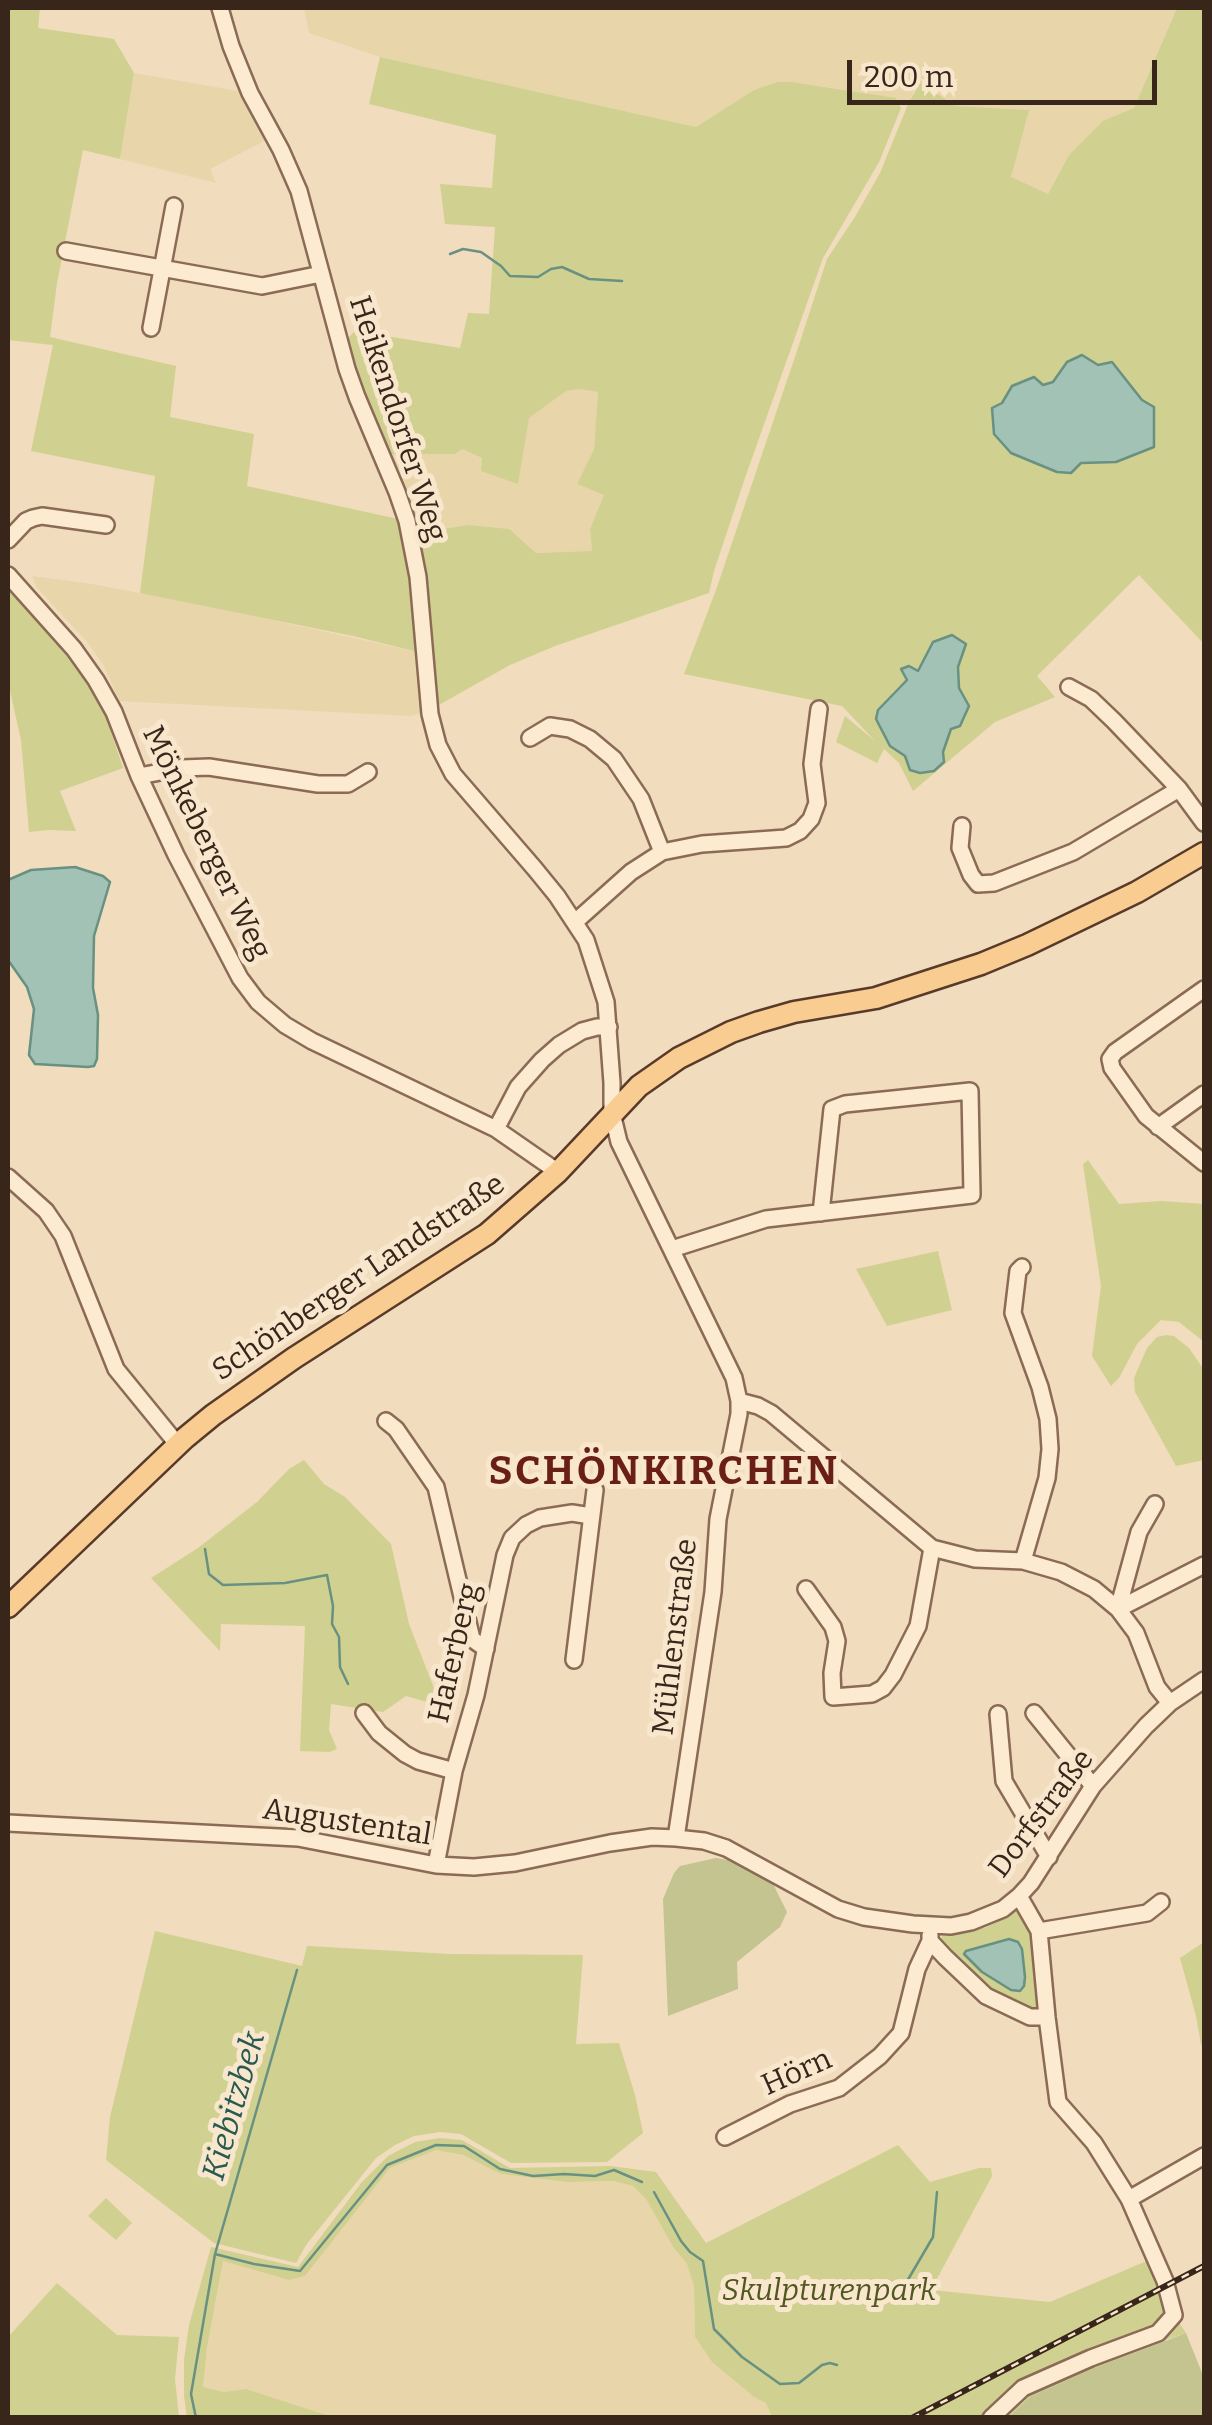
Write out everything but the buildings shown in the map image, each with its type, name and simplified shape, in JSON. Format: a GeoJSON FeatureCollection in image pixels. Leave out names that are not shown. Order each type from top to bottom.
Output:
{"type":"FeatureCollection","features":[{"type":"Feature","properties":{"kind":"main road","name":"Schönberger Landstraße"},"geometry":{"type":"LineString","coordinates":[[8,1607],[178,1445],[232,1400],[487,1234],[558,1172],[639,1086],[679,1058],[731,1032],[794,1012],[876,998],[970,968],[1028,945],[1137,892],[1204,853]]}},
{"type":"Feature","properties":{"kind":"street","name":"Heikendorfer Weg"},"geometry":{"type":"LineString","coordinates":[[220,8],[250,93],[299,191],[352,383],[398,492],[410,535],[430,714],[438,745],[453,774],[535,869],[586,940],[599,974],[610,1027],[612,1113]]}},
{"type":"Feature","properties":{"kind":"street"},"geometry":{"type":"LineString","coordinates":[[151,328],[174,206]]}},
{"type":"Feature","properties":{"kind":"street"},"geometry":{"type":"LineString","coordinates":[[66,251],[262,286],[321,274]]}},
{"type":"Feature","properties":{"kind":"street"},"geometry":{"type":"LineString","coordinates":[[8,540],[26,521],[42,516],[106,526]]}},
{"type":"Feature","properties":{"kind":"street","name":"Mönkeberger Weg"},"geometry":{"type":"LineString","coordinates":[[8,575],[74,649],[96,680],[114,712],[176,856],[240,978],[271,1014],[312,1041],[496,1128],[558,1172]]}},
{"type":"Feature","properties":{"kind":"street"},"geometry":{"type":"LineString","coordinates":[[1070,687],[1092,698],[1179,789],[1204,824]]}},
{"type":"Feature","properties":{"kind":"street"},"geometry":{"type":"LineString","coordinates":[[575,922],[631,872],[662,852],[702,844],[786,838],[800,830],[811,819],[817,803],[812,764],[819,709]]}},
{"type":"Feature","properties":{"kind":"street"},"geometry":{"type":"LineString","coordinates":[[530,738],[550,726],[570,729],[590,739],[614,759],[641,799],[662,852]]}},
{"type":"Feature","properties":{"kind":"street"},"geometry":{"type":"LineString","coordinates":[[139,776],[209,767],[318,784],[348,784],[368,772]]}},
{"type":"Feature","properties":{"kind":"street"},"geometry":{"type":"LineString","coordinates":[[962,826],[960,848],[971,874],[978,884],[994,883],[1073,852],[1179,789]]}},
{"type":"Feature","properties":{"kind":"street"},"geometry":{"type":"LineString","coordinates":[[1204,989],[1110,1059],[1112,1068],[1146,1116],[1204,1163]]}},
{"type":"Feature","properties":{"kind":"street"},"geometry":{"type":"LineString","coordinates":[[496,1128],[518,1086],[542,1060],[582,1031],[610,1027]]}},
{"type":"Feature","properties":{"kind":"street"},"geometry":{"type":"LineString","coordinates":[[672,1249],[766,1219],[972,1195],[970,1091],[845,1104],[832,1109],[821,1212]]}},
{"type":"Feature","properties":{"kind":"street"},"geometry":{"type":"LineString","coordinates":[[1158,1126],[1204,1094]]}},
{"type":"Feature","properties":{"kind":"street","name":"Mühlenstraße"},"geometry":{"type":"LineString","coordinates":[[612,1113],[619,1142],[734,1378],[739,1401],[718,1519],[712,1592],[676,1838]]}},
{"type":"Feature","properties":{"kind":"street"},"geometry":{"type":"LineString","coordinates":[[8,1177],[46,1210],[63,1236],[116,1369],[178,1445]]}},
{"type":"Feature","properties":{"kind":"street"},"geometry":{"type":"LineString","coordinates":[[1022,1266],[1013,1314],[1040,1386],[1050,1449],[1047,1478],[1023,1561]]}},
{"type":"Feature","properties":{"kind":"street"},"geometry":{"type":"LineString","coordinates":[[739,1401],[771,1413],[932,1548],[975,1559],[1023,1561],[1061,1572],[1094,1589],[1118,1609],[1136,1633],[1157,1687],[1170,1703]]}},
{"type":"Feature","properties":{"kind":"street"},"geometry":{"type":"LineString","coordinates":[[386,1422],[396,1430],[436,1488],[472,1639],[486,1649]]}},
{"type":"Feature","properties":{"kind":"street"},"geometry":{"type":"LineString","coordinates":[[574,1660],[595,1490]]}},
{"type":"Feature","properties":{"kind":"street"},"geometry":{"type":"LineString","coordinates":[[1118,1609],[1139,1532],[1155,1504]]}},
{"type":"Feature","properties":{"kind":"street","name":"Haferberg"},"geometry":{"type":"LineString","coordinates":[[436,1866],[454,1771],[512,1538],[540,1518],[572,1513],[591,1516]]}},
{"type":"Feature","properties":{"kind":"street"},"geometry":{"type":"LineString","coordinates":[[806,1590],[833,1627],[837,1641],[833,1697],[872,1694],[893,1675],[918,1626],[932,1548]]}},
{"type":"Feature","properties":{"kind":"street"},"geometry":{"type":"LineString","coordinates":[[1118,1609],[1204,1565]]}},
{"type":"Feature","properties":{"kind":"street","name":"Dorfstraße"},"geometry":{"type":"LineString","coordinates":[[676,1838],[726,1848],[838,1909],[930,1934],[971,1922],[1003,1909],[1020,1896],[1093,1786],[1170,1703],[1204,1680]]}},
{"type":"Feature","properties":{"kind":"street"},"geometry":{"type":"LineString","coordinates":[[364,1713],[404,1754],[454,1771]]}},
{"type":"Feature","properties":{"kind":"street"},"geometry":{"type":"LineString","coordinates":[[1034,1713],[1093,1786]]}},
{"type":"Feature","properties":{"kind":"street"},"geometry":{"type":"LineString","coordinates":[[998,1714],[1004,1781],[1049,1857]]}},
{"type":"Feature","properties":{"kind":"street","name":"Augustental"},"geometry":{"type":"LineString","coordinates":[[8,1823],[290,1838],[436,1866],[474,1867],[514,1863],[610,1843],[676,1838]]}},
{"type":"Feature","properties":{"kind":"street"},"geometry":{"type":"LineString","coordinates":[[991,2418],[1023,2388],[1158,2333],[1174,2315],[1168,2291],[1129,2199],[1094,2142],[1058,2102],[1045,2017],[1040,1931],[1020,1896]]}},
{"type":"Feature","properties":{"kind":"street"},"geometry":{"type":"LineString","coordinates":[[1040,1931],[1146,1913],[1161,1902]]}},
{"type":"Feature","properties":{"kind":"street"},"geometry":{"type":"LineString","coordinates":[[930,1934],[986,1996],[1030,2017],[1045,2017]]}},
{"type":"Feature","properties":{"kind":"street","name":"Hörn"},"geometry":{"type":"LineString","coordinates":[[726,2137],[790,2104],[839,2088],[880,2056],[901,2032],[930,1934]]}},
{"type":"Feature","properties":{"kind":"street"},"geometry":{"type":"LineString","coordinates":[[1129,2199],[1204,2156]]}},
{"type":"Feature","properties":{"kind":"shaded area"},"geometry":{"type":"Polygon","coordinates":[[[304,8],[1177,8],[1134,108],[1069,155],[1048,194],[1010,178],[1028,110],[956,106],[919,80],[909,102],[777,82],[754,90],[696,127],[380,57],[309,33],[304,8]]]}},
{"type":"Feature","properties":{"kind":"shaded area"},"geometry":{"type":"Polygon","coordinates":[[[134,73],[250,93],[274,136],[210,169],[216,183],[120,159],[134,73]]]}},
{"type":"Feature","properties":{"kind":"shaded area"},"geometry":{"type":"Polygon","coordinates":[[[1082,355],[1098,365],[1112,362],[1142,400],[1154,407],[1154,447],[1116,462],[1081,463],[1071,473],[1057,472],[1011,453],[994,434],[992,408],[1002,403],[1012,386],[1034,377],[1043,385],[1053,382],[1067,362],[1082,355]]]}},
{"type":"Feature","properties":{"kind":"shaded area"},"geometry":{"type":"Polygon","coordinates":[[[565,391],[598,392],[594,449],[577,484],[605,495],[590,529],[592,551],[536,553],[468,525],[417,533],[390,454],[454,454],[462,449],[519,468],[528,418],[565,391]]]}},
{"type":"Feature","properties":{"kind":"shaded area"},"geometry":{"type":"Polygon","coordinates":[[[32,576],[199,604],[418,652],[422,713],[411,716],[119,701],[104,666],[88,643],[37,588],[32,576]]]}},
{"type":"Feature","properties":{"kind":"shaded area"},"geometry":{"type":"Polygon","coordinates":[[[952,635],[966,644],[958,667],[959,688],[969,706],[960,726],[951,729],[943,752],[944,762],[934,771],[920,773],[910,770],[905,756],[890,746],[876,719],[878,710],[907,680],[901,669],[909,666],[918,671],[933,642],[952,635]]]}},
{"type":"Feature","properties":{"kind":"shaded area"},"geometry":{"type":"Polygon","coordinates":[[[75,867],[110,882],[94,936],[97,1059],[94,1066],[88,1067],[35,1064],[29,1055],[34,1009],[27,987],[8,960],[8,880],[31,870],[75,867]]]}},
{"type":"Feature","properties":{"kind":"shaded area"},"geometry":{"type":"Polygon","coordinates":[[[1009,1939],[1018,1942],[1022,1949],[1025,1977],[1020,1991],[1011,1990],[982,1972],[964,1954],[1009,1939]]]}},
{"type":"Feature","properties":{"kind":"shaded area"},"geometry":{"type":"Polygon","coordinates":[[[436,2150],[463,2155],[502,2174],[567,2182],[613,2181],[633,2186],[646,2199],[687,2264],[694,2286],[695,2337],[712,2362],[766,2403],[772,2417],[333,2417],[246,2389],[224,2392],[203,2387],[223,2261],[289,2280],[305,2276],[390,2168],[436,2150]]]}},
{"type":"Feature","properties":{"kind":"green space"},"geometry":{"type":"Polygon","coordinates":[[[8,8],[40,8],[38,28],[114,39],[134,73],[120,159],[83,150],[50,337],[176,366],[170,417],[254,434],[247,486],[398,519],[406,552],[418,652],[140,593],[155,476],[31,451],[53,345],[8,340],[8,8]]]}},
{"type":"Feature","properties":{"kind":"green space"},"geometry":{"type":"Polygon","coordinates":[[[1177,8],[1204,8],[1204,644],[1139,575],[1037,676],[1055,697],[995,722],[913,791],[899,763],[884,749],[877,763],[836,742],[845,716],[875,741],[842,706],[684,674],[827,259],[880,173],[920,83],[956,106],[1029,110],[1011,177],[1048,194],[1069,155],[1103,121],[1134,108],[1177,8]],[[1067,362],[1053,382],[992,409],[1081,463],[1116,462],[1154,447],[1154,407],[1142,400],[1112,362],[1067,362]],[[933,642],[918,671],[902,669],[907,680],[892,693],[910,770],[943,752],[951,729],[969,706],[959,688],[958,667],[965,644],[933,642]]]}},
{"type":"Feature","properties":{"kind":"green space"},"geometry":{"type":"Polygon","coordinates":[[[380,57],[696,127],[754,90],[777,82],[896,98],[901,108],[879,162],[823,258],[709,593],[555,646],[510,665],[437,706],[428,594],[417,533],[468,525],[509,529],[536,553],[592,551],[590,529],[604,495],[577,484],[594,449],[598,392],[566,391],[529,418],[518,484],[481,471],[482,458],[462,449],[455,454],[390,454],[363,393],[347,339],[355,331],[460,348],[468,313],[489,314],[495,227],[445,224],[440,184],[492,188],[496,135],[369,104],[380,57]]]}},
{"type":"Feature","properties":{"kind":"green space"},"geometry":{"type":"Polygon","coordinates":[[[8,588],[85,679],[105,714],[123,768],[60,791],[76,831],[29,832],[21,740],[8,682],[8,588]]]}},
{"type":"Feature","properties":{"kind":"green space"},"geometry":{"type":"Polygon","coordinates":[[[1088,1160],[1119,1204],[1204,1204],[1204,1342],[1179,1322],[1161,1320],[1137,1344],[1111,1386],[1092,1356],[1101,1286],[1083,1164],[1088,1160]]]}},
{"type":"Feature","properties":{"kind":"green space"},"geometry":{"type":"Polygon","coordinates":[[[938,1251],[952,1310],[887,1326],[856,1269],[938,1251]]]}},
{"type":"Feature","properties":{"kind":"green space"},"geometry":{"type":"Polygon","coordinates":[[[1174,1336],[1189,1348],[1204,1370],[1204,1460],[1176,1466],[1135,1392],[1134,1378],[1147,1348],[1157,1337],[1174,1336]]]}},
{"type":"Feature","properties":{"kind":"green space"},"geometry":{"type":"Polygon","coordinates":[[[304,1460],[324,1484],[345,1497],[391,1544],[409,1624],[441,1706],[406,1696],[383,1712],[331,1704],[329,1730],[337,1749],[330,1752],[300,1751],[305,1626],[221,1624],[220,1651],[151,1578],[198,1548],[304,1460]]]}},
{"type":"Feature","properties":{"kind":"green space"},"geometry":{"type":"Polygon","coordinates":[[[716,1858],[772,1882],[787,1912],[780,1927],[737,1962],[738,1989],[668,2016],[663,1899],[680,1866],[716,1858]]]}},
{"type":"Feature","properties":{"kind":"green space"},"geometry":{"type":"Polygon","coordinates":[[[1019,1910],[1033,1929],[1041,2012],[991,1988],[941,1939],[985,1928],[1019,1910]]]}},
{"type":"Feature","properties":{"kind":"green space"},"geometry":{"type":"Polygon","coordinates":[[[155,1931],[302,1966],[307,1946],[449,1954],[583,1955],[576,2044],[619,2043],[643,2133],[607,2162],[511,2163],[461,2134],[414,2136],[376,2158],[296,2263],[214,2243],[106,2160],[110,2117],[155,1931]]]}},
{"type":"Feature","properties":{"kind":"green space"},"geometry":{"type":"Polygon","coordinates":[[[1204,1942],[1204,2045],[1201,2045],[1180,1958],[1204,1942]]]}},
{"type":"Feature","properties":{"kind":"green space","name":"Skulpturenpark"},"geometry":{"type":"Polygon","coordinates":[[[462,2140],[510,2168],[610,2166],[656,2172],[706,2243],[898,2145],[930,2182],[991,2168],[992,2176],[931,2290],[1050,2302],[1149,2260],[1186,2333],[1031,2397],[1009,2417],[772,2417],[766,2403],[712,2362],[695,2337],[694,2286],[687,2264],[646,2199],[633,2186],[613,2181],[567,2182],[501,2174],[463,2155],[436,2150],[390,2168],[305,2276],[289,2280],[223,2261],[203,2387],[224,2392],[246,2389],[333,2417],[187,2418],[184,2360],[189,2325],[211,2247],[298,2267],[362,2182],[388,2156],[415,2142],[462,2140]]]}},
{"type":"Feature","properties":{"kind":"green space"},"geometry":{"type":"Polygon","coordinates":[[[106,2198],[132,2223],[116,2240],[88,2216],[106,2198]]]}},
{"type":"Feature","properties":{"kind":"green space"},"geometry":{"type":"Polygon","coordinates":[[[57,2283],[117,2335],[179,2337],[175,2379],[179,2417],[8,2417],[8,2337],[57,2283]]]}},
{"type":"Feature","properties":{"kind":"green space"},"geometry":{"type":"Polygon","coordinates":[[[1186,2333],[1204,2378],[1204,2417],[1009,2417],[1030,2397],[1186,2333]]]}},
{"type":"Feature","properties":{"kind":"waterway"},"geometry":{"type":"LineString","coordinates":[[450,254],[463,249],[481,252],[510,276],[538,277],[562,267],[589,279],[622,281]]}},
{"type":"Feature","properties":{"kind":"waterway"},"geometry":{"type":"LineString","coordinates":[[205,1549],[209,1574],[223,1585],[285,1583],[327,1575],[332,1624],[339,1637],[340,1667],[348,1684]]}},
{"type":"Feature","properties":{"kind":"waterway","name":"Kiebitzbek"},"geometry":{"type":"LineString","coordinates":[[196,2418],[191,2394],[215,2254],[297,1970]]}},
{"type":"Feature","properties":{"kind":"waterway","name":"Kiebitzbek"},"geometry":{"type":"LineString","coordinates":[[215,2254],[300,2271],[387,2165],[436,2145],[464,2146],[500,2169],[533,2176],[595,2176],[614,2170],[642,2182]]}},
{"type":"Feature","properties":{"kind":"waterway","name":"Kiebitzbek"},"geometry":{"type":"LineString","coordinates":[[654,2192],[681,2241],[703,2261],[714,2329],[742,2357],[780,2384],[799,2383],[822,2365],[837,2365]]}},
{"type":"Feature","properties":{"kind":"waterway"},"geometry":{"type":"LineString","coordinates":[[889,2298],[906,2283],[933,2237],[937,2192]]}},
{"type":"Feature","properties":{"kind":"railway"},"geometry":{"type":"LineString","coordinates":[[912,2418],[1204,2266]]}},
{"type":"Feature","properties":{"kind":"district","name":"SCHÖNKIRCHEN"},"geometry":{"type":"Point","coordinates":[664,1473]}}]}
